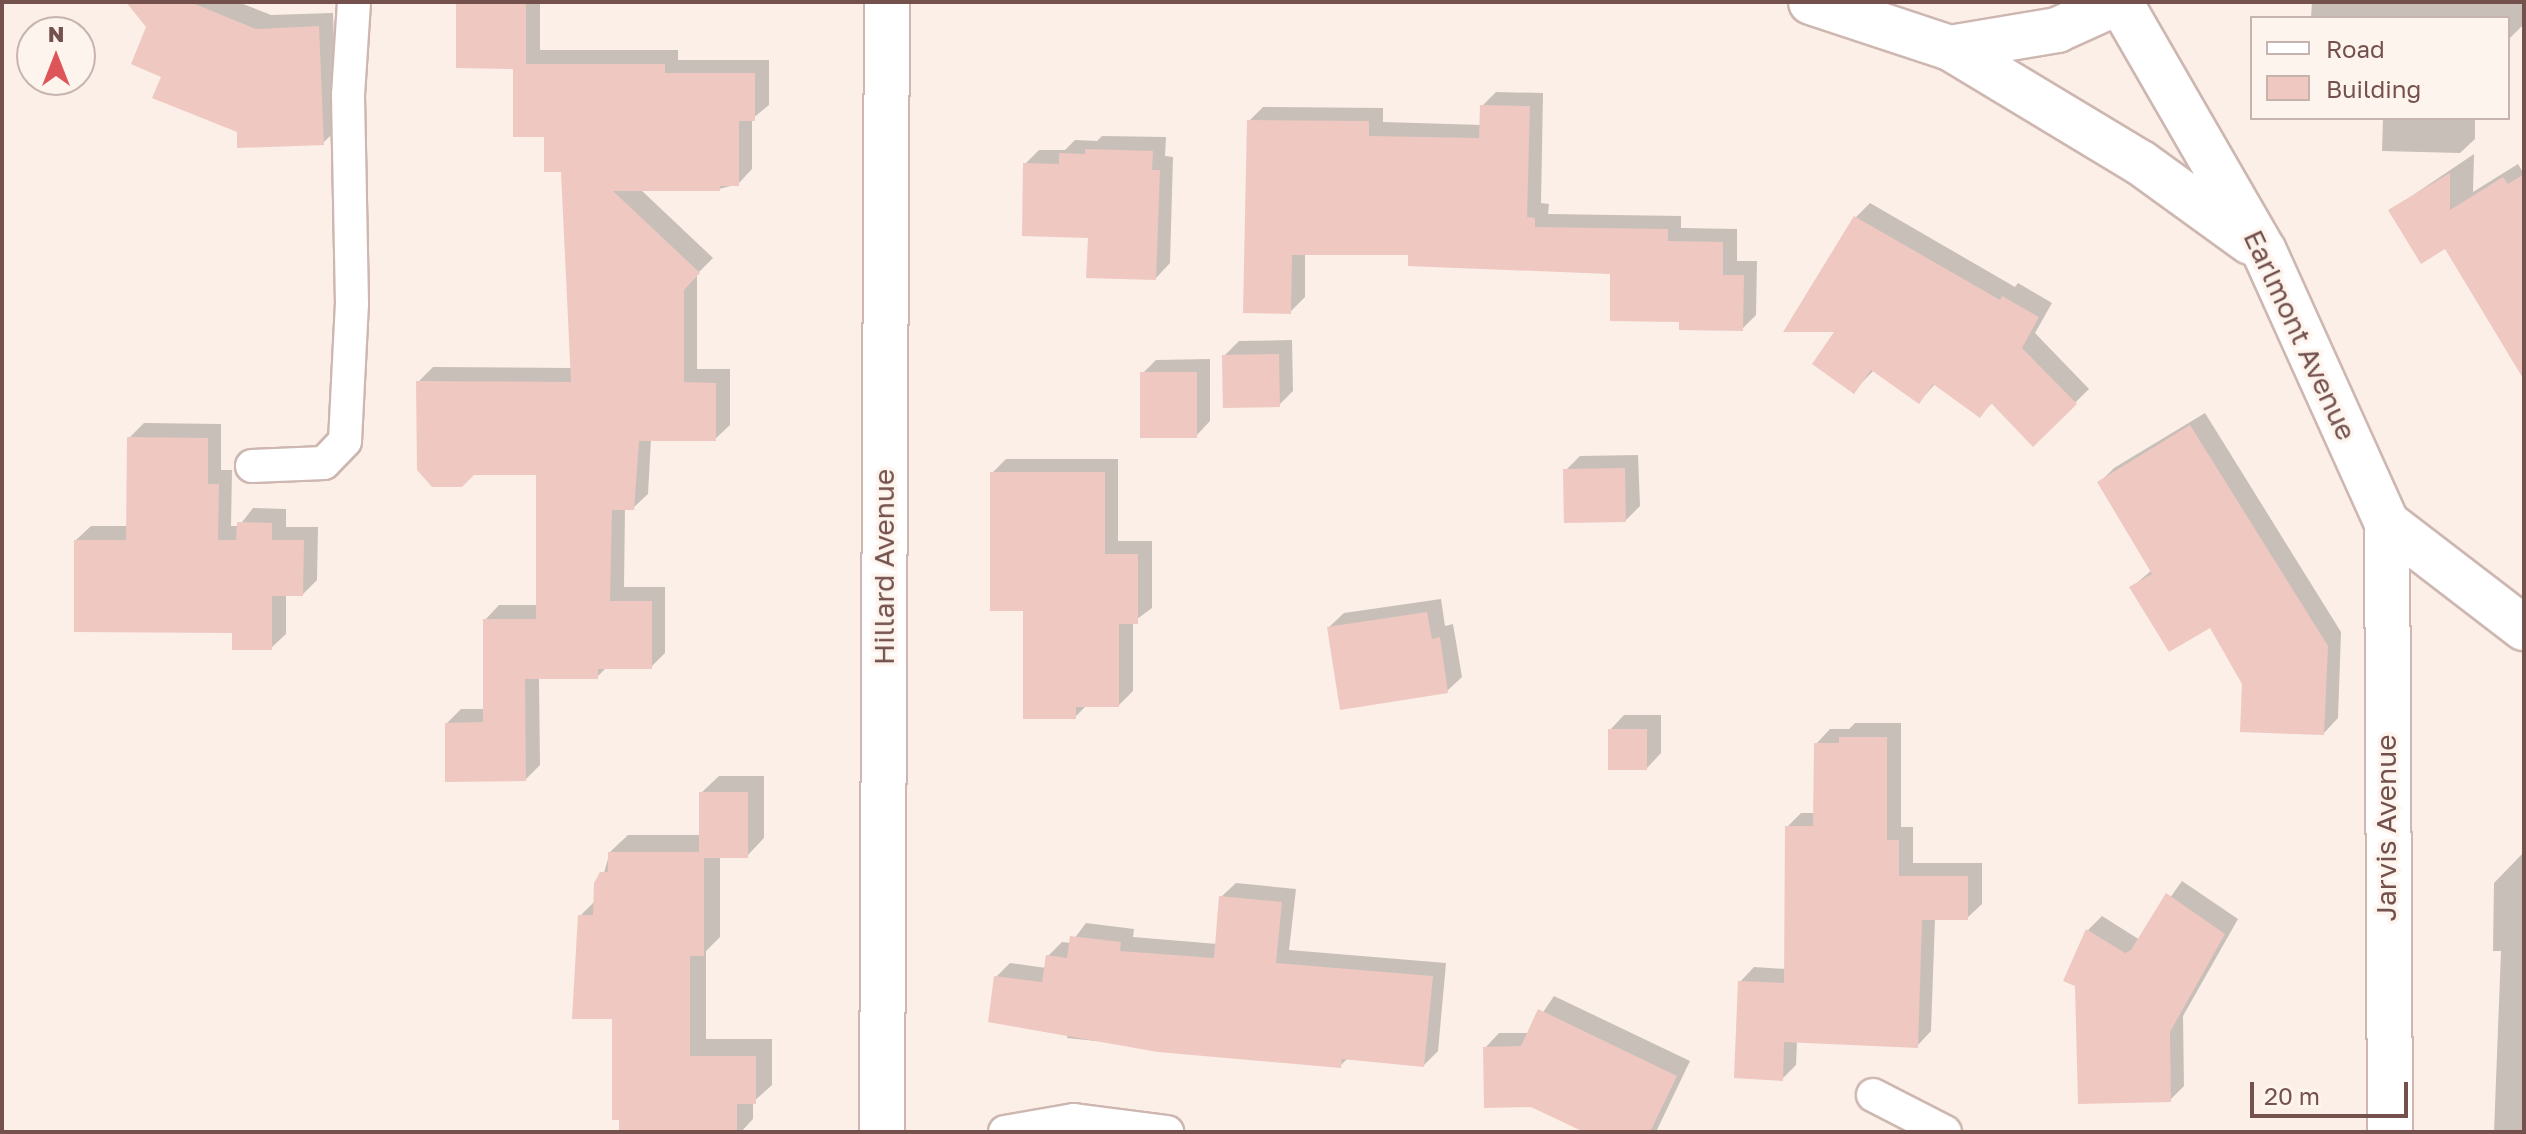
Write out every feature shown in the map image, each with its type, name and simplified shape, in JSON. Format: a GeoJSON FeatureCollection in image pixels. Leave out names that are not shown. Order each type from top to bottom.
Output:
{"type":"FeatureCollection","features":[{"type":"Feature","properties":{"kind":"street","name":"Hillard Avenue"},"geometry":{"type":"LineString","coordinates":[[882,1132],[887,2]]}},
{"type":"Feature","properties":{"kind":"street","name":"Earlmont Avenue"},"geometry":{"type":"LineString","coordinates":[[1811,2],[1950,48],[2057,30],[2119,2],[2264,251],[2387,523],[2524,628]]}},
{"type":"Feature","properties":{"kind":"street"},"geometry":{"type":"LineString","coordinates":[[1950,48],[2141,163],[2264,251]]}},
{"type":"Feature","properties":{"kind":"street","name":"Jarvis Avenue"},"geometry":{"type":"LineString","coordinates":[[2387,523],[2390,1132]]}},
{"type":"Feature","properties":{"kind":"lane"},"geometry":{"type":"LineString","coordinates":[[252,466],[324,463],[345,441],[352,304],[348,95],[354,2]]}},
{"type":"Feature","properties":{"kind":"lane"},"geometry":{"type":"LineString","coordinates":[[1873,1095],[1945,1132]]}},
{"type":"Feature","properties":{"kind":"lane"},"geometry":{"type":"LineString","coordinates":[[1005,1132],[1074,1120],[1167,1132]]}},
{"type":"Feature","properties":{"kind":"building"},"geometry":{"type":"Polygon","coordinates":[[[126,2],[190,2],[256,29],[319,26],[324,145],[237,148],[237,132],[152,98],[161,77],[131,64],[146,27],[126,2]]]}},
{"type":"Feature","properties":{"kind":"building"},"geometry":{"type":"Polygon","coordinates":[[[456,2],[526,2],[526,64],[665,64],[665,73],[755,73],[755,121],[739,121],[739,186],[720,186],[720,191],[613,191],[700,273],[684,290],[684,382],[716,383],[716,441],[639,441],[634,510],[612,510],[610,601],[652,601],[652,669],[598,669],[598,679],[525,679],[526,781],[445,782],[445,723],[483,722],[483,619],[536,619],[536,475],[474,475],[462,487],[432,487],[417,470],[416,381],[571,382],[561,172],[544,172],[544,137],[513,137],[513,69],[456,68],[456,2]]]}},
{"type":"Feature","properties":{"kind":"building"},"geometry":{"type":"Polygon","coordinates":[[[1480,105],[1530,106],[1527,217],[1535,218],[1535,227],[1668,229],[1668,241],[1723,242],[1723,275],[1744,275],[1743,331],[1679,330],[1679,322],[1610,321],[1610,274],[1408,266],[1408,255],[1292,255],[1291,314],[1243,313],[1247,120],[1369,121],[1369,136],[1479,138],[1480,105]]]}},
{"type":"Feature","properties":{"kind":"building"},"geometry":{"type":"Polygon","coordinates":[[[1085,149],[1153,151],[1152,170],[1160,170],[1156,280],[1086,278],[1088,238],[1022,236],[1023,163],[1059,164],[1059,153],[1085,154],[1085,149]]]}},
{"type":"Feature","properties":{"kind":"building"},"geometry":{"type":"Polygon","coordinates":[[[2450,173],[2450,210],[2503,177],[2508,184],[2524,174],[2524,380],[2445,249],[2421,264],[2388,210],[2450,173]]]}},
{"type":"Feature","properties":{"kind":"building"},"geometry":{"type":"Polygon","coordinates":[[[1854,216],[2000,300],[2002,296],[2039,317],[2022,348],[2077,404],[2033,447],[1991,403],[1980,418],[1933,384],[1919,404],[1871,370],[1854,394],[1812,364],[1834,332],[1783,332],[1854,216]]]}},
{"type":"Feature","properties":{"kind":"building"},"geometry":{"type":"Polygon","coordinates":[[[1279,354],[1280,407],[1223,408],[1222,355],[1279,354]]]}},
{"type":"Feature","properties":{"kind":"building"},"geometry":{"type":"Polygon","coordinates":[[[1140,372],[1197,372],[1197,438],[1140,438],[1140,372]]]}},
{"type":"Feature","properties":{"kind":"building"},"geometry":{"type":"Polygon","coordinates":[[[2190,425],[2328,646],[2324,735],[2240,732],[2242,684],[2210,628],[2169,652],[2129,587],[2152,574],[2097,482],[2190,425]]]}},
{"type":"Feature","properties":{"kind":"building"},"geometry":{"type":"Polygon","coordinates":[[[127,437],[208,438],[208,484],[219,484],[218,540],[236,540],[237,522],[272,523],[272,540],[304,540],[303,596],[272,596],[272,650],[232,650],[232,633],[74,632],[74,540],[126,540],[127,437]]]}},
{"type":"Feature","properties":{"kind":"building"},"geometry":{"type":"Polygon","coordinates":[[[1625,468],[1626,522],[1564,523],[1563,469],[1625,468]]]}},
{"type":"Feature","properties":{"kind":"building"},"geometry":{"type":"Polygon","coordinates":[[[990,472],[1105,472],[1105,554],[1138,554],[1138,624],[1119,624],[1119,707],[1076,707],[1076,719],[1023,719],[1023,611],[990,611],[990,472]]]}},
{"type":"Feature","properties":{"kind":"building"},"geometry":{"type":"Polygon","coordinates":[[[1427,612],[1432,639],[1440,637],[1448,693],[1340,710],[1327,627],[1427,612]]]}},
{"type":"Feature","properties":{"kind":"building"},"geometry":{"type":"Polygon","coordinates":[[[1608,729],[1647,729],[1647,770],[1608,770],[1608,729]]]}},
{"type":"Feature","properties":{"kind":"building"},"geometry":{"type":"Polygon","coordinates":[[[1839,737],[1887,737],[1887,840],[1899,840],[1899,876],[1968,876],[1968,920],[1922,920],[1918,1048],[1784,1042],[1783,1081],[1734,1078],[1738,981],[1784,983],[1785,826],[1813,826],[1814,743],[1839,743],[1839,737]]]}},
{"type":"Feature","properties":{"kind":"building"},"geometry":{"type":"Polygon","coordinates":[[[699,792],[748,792],[748,858],[704,858],[704,956],[690,956],[690,1056],[756,1056],[756,1104],[737,1104],[737,1132],[619,1132],[619,1120],[612,1120],[612,1019],[572,1019],[578,915],[593,915],[594,883],[600,872],[608,872],[608,852],[699,852],[699,792]]]}},
{"type":"Feature","properties":{"kind":"building"},"geometry":{"type":"Polygon","coordinates":[[[2166,893],[2225,934],[2170,1032],[2171,1102],[2078,1104],[2075,986],[2063,981],[2086,929],[2125,953],[2131,950],[2166,893]]]}},
{"type":"Feature","properties":{"kind":"building"},"geometry":{"type":"Polygon","coordinates":[[[1219,896],[1282,902],[1276,963],[1433,976],[1424,1067],[1342,1059],[1341,1068],[1158,1052],[988,1022],[994,976],[1042,982],[1046,955],[1067,958],[1070,936],[1121,942],[1120,951],[1214,958],[1219,896]]]}},
{"type":"Feature","properties":{"kind":"building"},"geometry":{"type":"Polygon","coordinates":[[[1538,1009],[1677,1076],[1650,1132],[1584,1132],[1531,1107],[1484,1108],[1483,1047],[1521,1046],[1538,1009]]]}}]}
